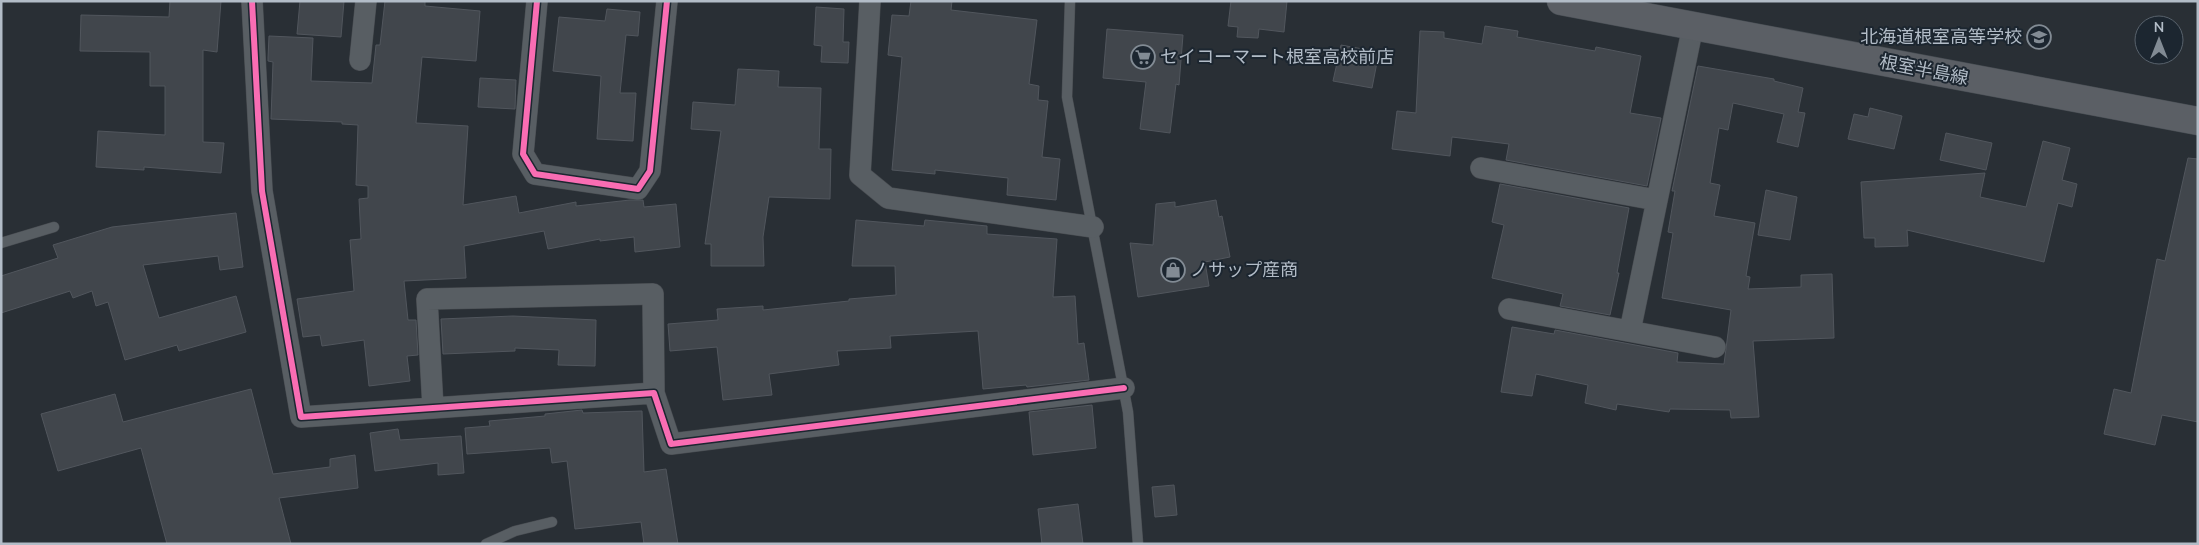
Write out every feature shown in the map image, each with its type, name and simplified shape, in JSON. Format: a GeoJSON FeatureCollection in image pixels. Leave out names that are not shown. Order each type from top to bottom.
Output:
{"type":"FeatureCollection","features":[{"type":"Feature","properties":{"kind":"main road","name":"根室半島線"},"geometry":{"type":"LineString","coordinates":[[1561,1],[2198,121]]}},
{"type":"Feature","properties":{"kind":"street"},"geometry":{"type":"LineString","coordinates":[[252,1],[262,191],[300,417],[654,393]]}},
{"type":"Feature","properties":{"kind":"street"},"geometry":{"type":"LineString","coordinates":[[360,60],[366,1]]}},
{"type":"Feature","properties":{"kind":"street"},"geometry":{"type":"LineString","coordinates":[[537,1],[523,154],[535,174],[638,189],[650,171],[667,1]]}},
{"type":"Feature","properties":{"kind":"street"},"geometry":{"type":"LineString","coordinates":[[870,1],[860,175],[888,198],[1093,227]]}},
{"type":"Feature","properties":{"kind":"street"},"geometry":{"type":"LineString","coordinates":[[1630,331],[1694,26]]}},
{"type":"Feature","properties":{"kind":"street"},"geometry":{"type":"LineString","coordinates":[[1481,168],[1656,200]]}},
{"type":"Feature","properties":{"kind":"street"},"geometry":{"type":"LineString","coordinates":[[432,408],[427,299],[653,294],[654,393],[671,444],[1124,388]]}},
{"type":"Feature","properties":{"kind":"street"},"geometry":{"type":"LineString","coordinates":[[1509,309],[1715,347]]}},
{"type":"Feature","properties":{"kind":"lane"},"geometry":{"type":"LineString","coordinates":[[1070,1],[1068,97],[1128,412],[1138,544]]}},
{"type":"Feature","properties":{"kind":"lane"},"geometry":{"type":"LineString","coordinates":[[1,243],[54,227]]}},
{"type":"Feature","properties":{"kind":"lane"},"geometry":{"type":"LineString","coordinates":[[486,544],[515,531],[552,522]]}},
{"type":"Feature","properties":{"kind":"building"},"geometry":{"type":"Polygon","coordinates":[[[170,1],[221,1],[217,52],[203,50],[203,142],[224,143],[221,173],[144,167],[144,170],[96,167],[98,131],[165,135],[165,86],[150,86],[150,52],[80,51],[81,15],[169,17],[170,1]]]}},
{"type":"Feature","properties":{"kind":"building"},"geometry":{"type":"Polygon","coordinates":[[[300,1],[344,1],[341,37],[297,34],[300,1]]]}},
{"type":"Feature","properties":{"kind":"building"},"geometry":{"type":"Polygon","coordinates":[[[385,1],[425,1],[425,6],[480,11],[476,61],[422,57],[416,123],[468,126],[463,205],[516,196],[519,213],[576,202],[576,206],[630,200],[643,200],[644,207],[676,204],[680,247],[635,252],[634,237],[600,241],[600,239],[548,249],[544,231],[464,246],[466,278],[404,281],[408,320],[416,320],[418,355],[407,356],[410,381],[369,386],[364,340],[322,346],[320,335],[303,337],[297,299],[354,291],[350,240],[361,239],[359,199],[368,198],[368,186],[356,185],[358,125],[342,124],[342,122],[271,119],[273,62],[268,61],[268,58],[269,36],[313,38],[311,81],[372,83],[376,45],[380,45],[385,1]]]}},
{"type":"Feature","properties":{"kind":"building"},"geometry":{"type":"Polygon","coordinates":[[[911,1],[952,1],[951,10],[1037,20],[1029,84],[1039,86],[1038,100],[1048,101],[1042,157],[1060,159],[1056,200],[1007,195],[1008,178],[935,170],[935,174],[892,170],[902,57],[888,55],[892,15],[909,16],[911,1]]]}},
{"type":"Feature","properties":{"kind":"building"},"geometry":{"type":"Polygon","coordinates":[[[1231,1],[1287,1],[1284,32],[1259,29],[1258,38],[1237,37],[1238,27],[1228,26],[1231,1]]]}},
{"type":"Feature","properties":{"kind":"building"},"geometry":{"type":"Polygon","coordinates":[[[816,7],[844,9],[843,42],[849,42],[848,63],[821,62],[822,46],[814,45],[816,7]]]}},
{"type":"Feature","properties":{"kind":"building"},"geometry":{"type":"Polygon","coordinates":[[[607,9],[640,12],[638,36],[626,35],[620,93],[636,93],[633,141],[597,139],[601,76],[553,71],[559,17],[605,21],[607,9]]]}},
{"type":"Feature","properties":{"kind":"building"},"geometry":{"type":"Polygon","coordinates":[[[1485,26],[1518,31],[1517,37],[1595,51],[1596,47],[1641,56],[1630,113],[1661,118],[1647,186],[1506,160],[1509,144],[1452,137],[1450,156],[1392,149],[1397,111],[1416,113],[1420,31],[1444,32],[1444,38],[1482,44],[1485,26]]]}},
{"type":"Feature","properties":{"kind":"building","name":"セイコーマート根室高校前店"},"geometry":{"type":"Polygon","coordinates":[[[1107,29],[1183,35],[1179,85],[1176,84],[1170,133],[1140,129],[1146,82],[1103,78],[1107,29]]]}},
{"type":"Feature","properties":{"kind":"building"},"geometry":{"type":"Polygon","coordinates":[[[1341,45],[1379,52],[1372,88],[1333,81],[1341,45]]]}},
{"type":"Feature","properties":{"kind":"building"},"geometry":{"type":"Polygon","coordinates":[[[1698,66],[1774,79],[1774,81],[1803,88],[1798,112],[1805,113],[1798,147],[1777,142],[1784,114],[1733,103],[1728,130],[1719,128],[1710,183],[1720,185],[1714,216],[1755,223],[1746,276],[1750,277],[1748,289],[1801,287],[1801,275],[1832,274],[1834,338],[1753,341],[1759,417],[1731,418],[1730,410],[1670,409],[1669,412],[1617,404],[1616,410],[1585,403],[1588,385],[1536,374],[1532,396],[1501,392],[1512,327],[1554,334],[1555,330],[1678,353],[1677,362],[1724,364],[1731,310],[1662,298],[1673,233],[1668,232],[1675,191],[1672,191],[1698,66]]]}},
{"type":"Feature","properties":{"kind":"building"},"geometry":{"type":"Polygon","coordinates":[[[738,69],[779,71],[778,87],[821,88],[819,149],[831,149],[830,199],[769,197],[763,237],[764,266],[711,266],[711,244],[705,244],[721,131],[691,129],[693,102],[735,105],[738,69]]]}},
{"type":"Feature","properties":{"kind":"building"},"geometry":{"type":"Polygon","coordinates":[[[480,78],[516,80],[515,109],[478,107],[480,78]]]}},
{"type":"Feature","properties":{"kind":"building"},"geometry":{"type":"Polygon","coordinates":[[[1870,108],[1902,116],[1894,149],[1848,139],[1854,114],[1868,117],[1870,108]]]}},
{"type":"Feature","properties":{"kind":"building"},"geometry":{"type":"Polygon","coordinates":[[[1946,133],[1992,143],[1986,170],[1940,160],[1946,133]]]}},
{"type":"Feature","properties":{"kind":"building"},"geometry":{"type":"Polygon","coordinates":[[[2043,141],[2070,148],[2062,180],[2077,184],[2072,207],[2058,203],[2044,262],[1907,230],[1908,246],[1875,247],[1875,238],[1864,238],[1861,182],[1985,173],[1980,197],[2026,207],[2043,141]]]}},
{"type":"Feature","properties":{"kind":"building"},"geometry":{"type":"Polygon","coordinates":[[[2188,158],[2198,159],[2198,422],[2162,415],[2155,445],[2104,434],[2114,389],[2131,393],[2157,259],[2165,261],[2188,158]]]}},
{"type":"Feature","properties":{"kind":"building"},"geometry":{"type":"Polygon","coordinates":[[[1500,184],[1629,208],[1617,273],[1619,273],[1610,315],[1560,306],[1563,294],[1492,278],[1504,225],[1492,222],[1500,184]]]}},
{"type":"Feature","properties":{"kind":"building"},"geometry":{"type":"Polygon","coordinates":[[[1766,190],[1797,197],[1790,240],[1758,235],[1766,190]]]}},
{"type":"Feature","properties":{"kind":"building"},"geometry":{"type":"Polygon","coordinates":[[[1216,200],[1219,217],[1222,216],[1230,257],[1205,262],[1209,286],[1138,297],[1130,243],[1153,245],[1156,204],[1175,202],[1175,207],[1216,200]]]}},
{"type":"Feature","properties":{"kind":"building"},"geometry":{"type":"Polygon","coordinates":[[[236,213],[243,267],[220,270],[218,256],[143,265],[159,318],[236,296],[246,332],[179,351],[177,345],[125,360],[108,302],[96,306],[92,291],[73,298],[70,291],[1,313],[1,276],[58,258],[53,245],[112,227],[236,213]]]}},
{"type":"Feature","properties":{"kind":"building"},"geometry":{"type":"Polygon","coordinates":[[[856,220],[924,226],[925,220],[987,226],[987,234],[1057,239],[1053,297],[1075,296],[1078,344],[1084,343],[1089,380],[1027,387],[1026,385],[983,389],[978,331],[890,336],[891,348],[837,351],[839,365],[769,374],[772,395],[723,400],[717,347],[670,351],[668,324],[718,320],[717,309],[763,306],[763,310],[896,295],[895,266],[852,266],[856,220]]]}},
{"type":"Feature","properties":{"kind":"building"},"geometry":{"type":"Polygon","coordinates":[[[513,316],[596,320],[595,366],[558,365],[559,350],[515,348],[515,351],[443,354],[441,319],[513,316]]]}},
{"type":"Feature","properties":{"kind":"building"},"geometry":{"type":"Polygon","coordinates":[[[251,389],[273,474],[330,467],[330,459],[355,455],[358,488],[279,498],[291,544],[167,544],[141,448],[58,471],[41,414],[115,394],[123,422],[251,389]]]}},
{"type":"Feature","properties":{"kind":"building"},"geometry":{"type":"Polygon","coordinates":[[[1092,405],[1096,448],[1033,455],[1029,412],[1092,405]]]}},
{"type":"Feature","properties":{"kind":"building"},"geometry":{"type":"Polygon","coordinates":[[[582,410],[583,413],[642,411],[644,472],[666,469],[678,544],[644,544],[641,522],[575,529],[567,461],[552,463],[550,448],[467,454],[465,428],[490,426],[489,421],[545,416],[545,414],[582,410]]]}},
{"type":"Feature","properties":{"kind":"building"},"geometry":{"type":"Polygon","coordinates":[[[398,429],[400,440],[461,436],[464,473],[438,475],[438,463],[375,471],[370,433],[398,429]]]}},
{"type":"Feature","properties":{"kind":"building"},"geometry":{"type":"Polygon","coordinates":[[[1174,485],[1177,515],[1155,517],[1152,487],[1174,485]]]}},
{"type":"Feature","properties":{"kind":"building"},"geometry":{"type":"Polygon","coordinates":[[[1078,504],[1083,544],[1042,544],[1038,509],[1078,504]]]}},
{"type":"Feature","properties":{"kind":"cycle path"},"geometry":{"type":"LineString","coordinates":[[252,1],[262,191],[301,417],[654,393],[671,444],[1124,388]]}},
{"type":"Feature","properties":{"kind":"cycle path"},"geometry":{"type":"LineString","coordinates":[[537,1],[523,154],[535,174],[638,189],[650,171],[667,1]]}},
{"type":"Feature","properties":{"kind":"place","name":"北海道根室高等学校"},"geometry":{"type":"Point","coordinates":[2039,37]}},
{"type":"Feature","properties":{"kind":"place","name":"セイコーマート根室高校前店"},"geometry":{"type":"Point","coordinates":[1143,57]}},
{"type":"Feature","properties":{"kind":"place","name":"ノサップ産商"},"geometry":{"type":"Point","coordinates":[1173,270]}}]}
